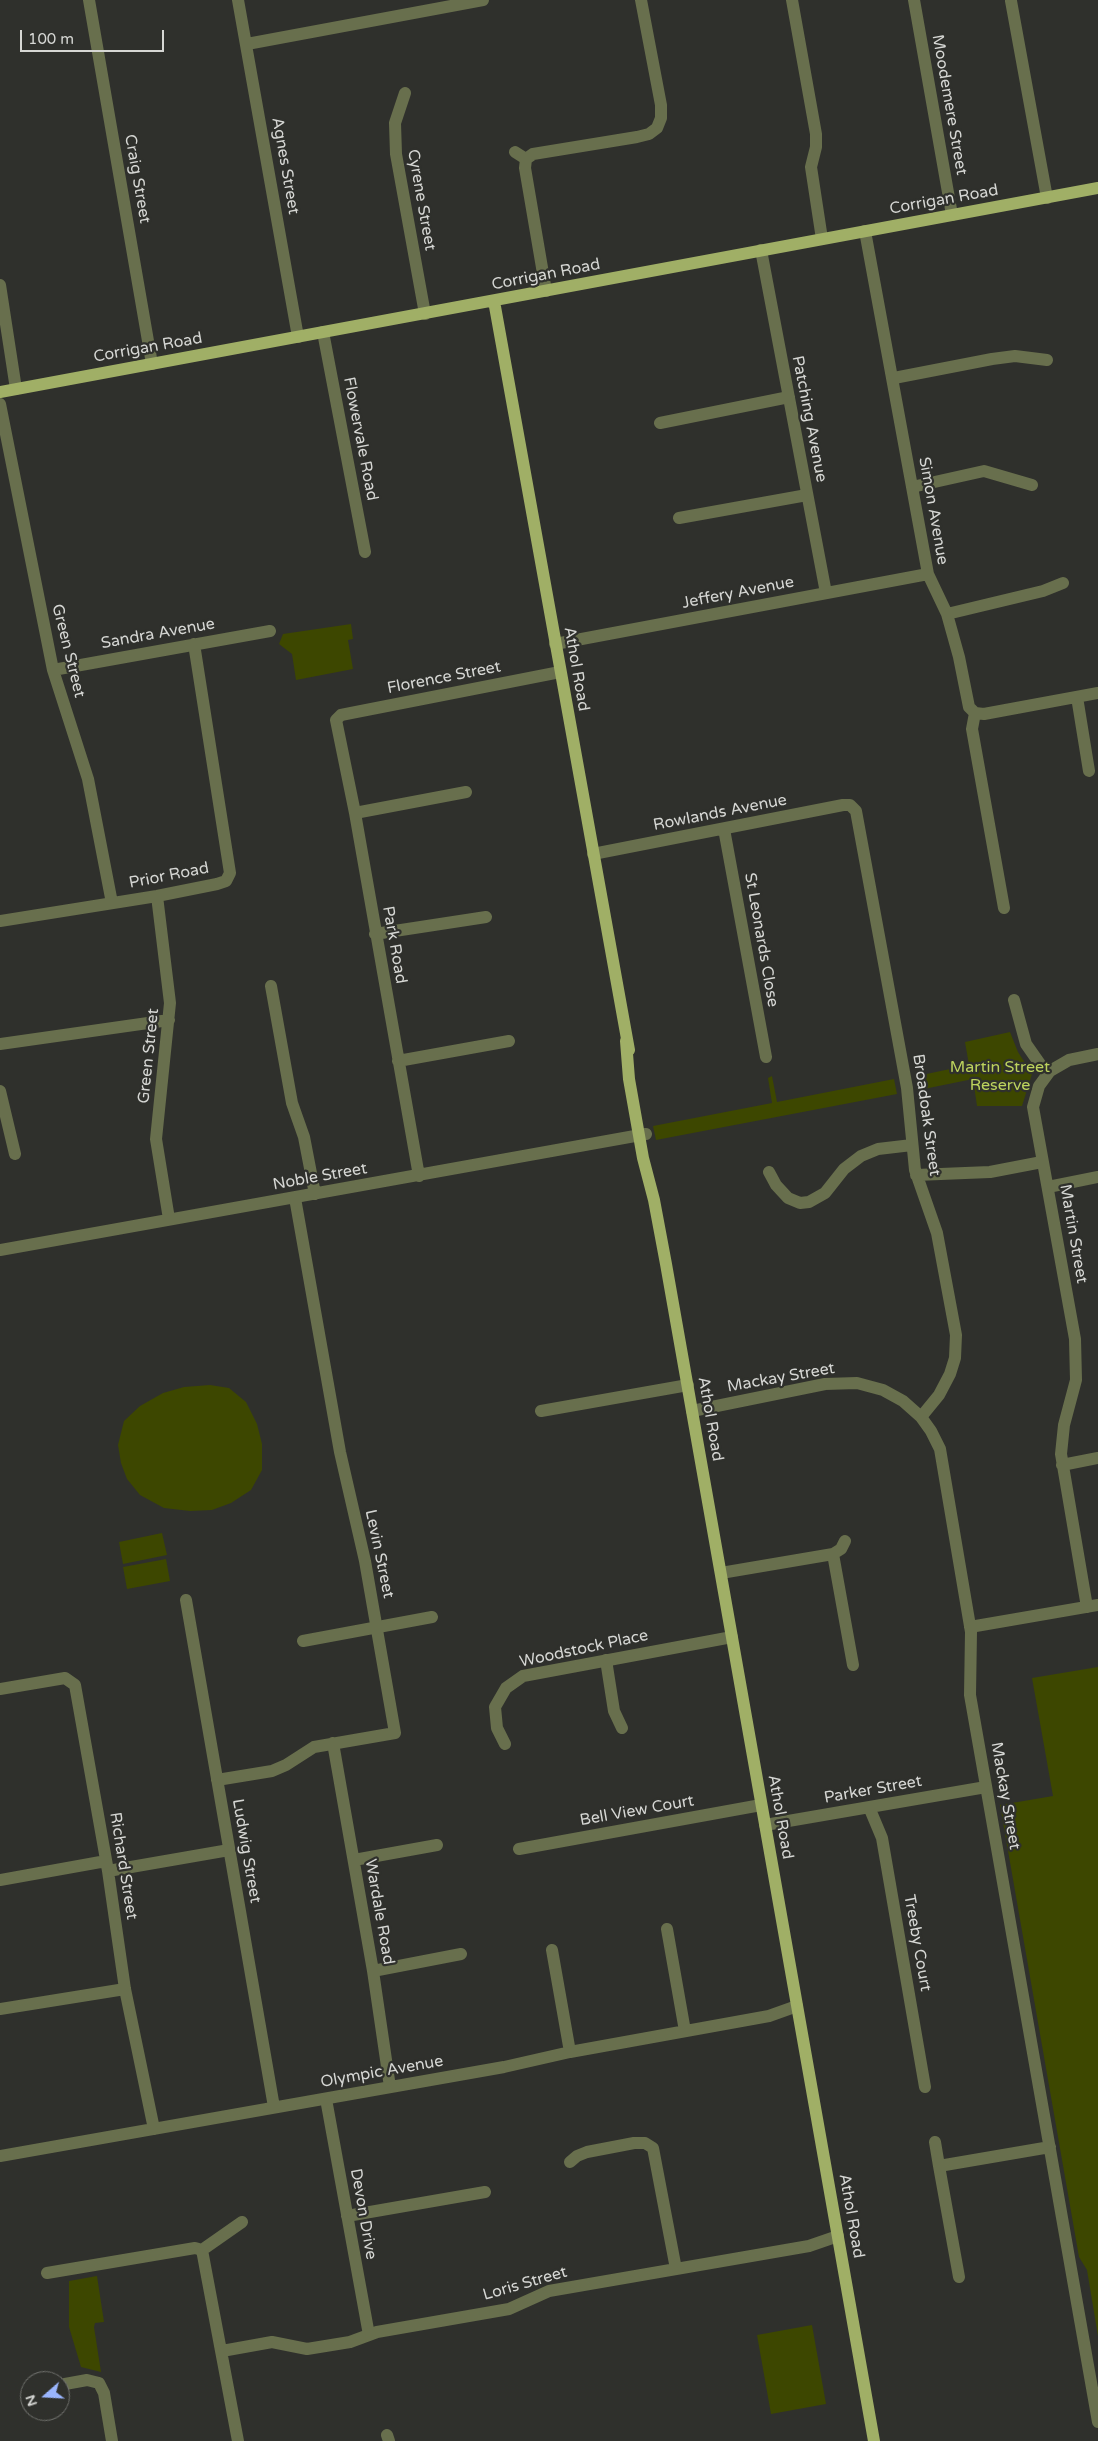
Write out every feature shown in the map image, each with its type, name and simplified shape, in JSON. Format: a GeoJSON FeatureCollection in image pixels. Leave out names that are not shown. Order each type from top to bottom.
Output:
{"type":"FeatureCollection","features":[{"type":"Feature","properties":{"kind":"main road","name":"Corrigan Road"},"geometry":{"type":"LineString","coordinates":[[0,392],[952,215],[1047,198],[1097,192]]}},
{"type":"Feature","properties":{"kind":"main road","name":"Athol Road"},"geometry":{"type":"LineString","coordinates":[[494,301],[626,1042],[636,1077],[643,1134],[653,1169],[654,1200],[874,2441]]}},
{"type":"Feature","properties":{"kind":"street","name":"Craig Street"},"geometry":{"type":"LineString","coordinates":[[89,0],[152,364]]}},
{"type":"Feature","properties":{"kind":"street","name":"Agnes Street"},"geometry":{"type":"LineString","coordinates":[[238,0],[298,337]]}},
{"type":"Feature","properties":{"kind":"street"},"geometry":{"type":"LineString","coordinates":[[247,44],[414,6],[483,0]]}},
{"type":"Feature","properties":{"kind":"street"},"geometry":{"type":"LineString","coordinates":[[546,291],[525,168],[521,155],[637,137],[657,128],[661,118],[661,105],[641,0]]}},
{"type":"Feature","properties":{"kind":"street"},"geometry":{"type":"LineString","coordinates":[[792,0],[816,134],[816,148],[811,167],[822,239]]}},
{"type":"Feature","properties":{"kind":"street","name":"Moodemere Street"},"geometry":{"type":"LineString","coordinates":[[914,0],[952,215]]}},
{"type":"Feature","properties":{"kind":"street"},"geometry":{"type":"LineString","coordinates":[[1011,1],[1047,198]]}},
{"type":"Feature","properties":{"kind":"street","name":"Cyrene Street"},"geometry":{"type":"LineString","coordinates":[[404,93],[395,123],[396,154],[425,314]]}},
{"type":"Feature","properties":{"kind":"street","name":"Simon Avenue"},"geometry":{"type":"LineString","coordinates":[[865,231],[894,378],[928,574],[946,614],[959,657],[968,707],[975,713],[972,729],[1004,908]]}},
{"type":"Feature","properties":{"kind":"street","name":"Patching Avenue"},"geometry":{"type":"LineString","coordinates":[[761,250],[826,594]]}},
{"type":"Feature","properties":{"kind":"street"},"geometry":{"type":"LineString","coordinates":[[0,286],[16,389]]}},
{"type":"Feature","properties":{"kind":"street","name":"Flowervale Road"},"geometry":{"type":"LineString","coordinates":[[323,332],[365,552]]}},
{"type":"Feature","properties":{"kind":"street"},"geometry":{"type":"LineString","coordinates":[[894,378],[1015,356],[1047,360]]}},
{"type":"Feature","properties":{"kind":"street"},"geometry":{"type":"LineString","coordinates":[[660,424],[789,397]]}},
{"type":"Feature","properties":{"kind":"street","name":"Green Street"},"geometry":{"type":"LineString","coordinates":[[0,404],[53,670],[88,779],[112,903]]}},
{"type":"Feature","properties":{"kind":"street"},"geometry":{"type":"LineString","coordinates":[[912,487],[984,471],[1032,485]]}},
{"type":"Feature","properties":{"kind":"street"},"geometry":{"type":"LineString","coordinates":[[678,518],[807,495]]}},
{"type":"Feature","properties":{"kind":"street","name":"Jeffery Avenue"},"geometry":{"type":"LineString","coordinates":[[555,644],[928,574]]}},
{"type":"Feature","properties":{"kind":"street"},"geometry":{"type":"LineString","coordinates":[[946,614],[1043,591],[1063,583]]}},
{"type":"Feature","properties":{"kind":"street","name":"Sandra Avenue"},"geometry":{"type":"LineString","coordinates":[[53,670],[270,631]]}},
{"type":"Feature","properties":{"kind":"street","name":"Prior Road"},"geometry":{"type":"LineString","coordinates":[[0,921],[157,896],[217,884],[226,880],[230,873],[194,644]]}},
{"type":"Feature","properties":{"kind":"street","name":"Florence Street"},"geometry":{"type":"LineString","coordinates":[[336,720],[341,715],[560,672]]}},
{"type":"Feature","properties":{"kind":"street"},"geometry":{"type":"LineString","coordinates":[[975,713],[984,714],[1098,693]]}},
{"type":"Feature","properties":{"kind":"street"},"geometry":{"type":"LineString","coordinates":[[1077,697],[1089,771]]}},
{"type":"Feature","properties":{"kind":"street","name":"Park Road"},"geometry":{"type":"LineString","coordinates":[[336,720],[355,813],[419,1176]]}},
{"type":"Feature","properties":{"kind":"street"},"geometry":{"type":"LineString","coordinates":[[355,813],[466,792]]}},
{"type":"Feature","properties":{"kind":"street","name":"Rowlands Avenue"},"geometry":{"type":"LineString","coordinates":[[593,854],[843,805],[853,807]]}},
{"type":"Feature","properties":{"kind":"street","name":"Broadoak Street"},"geometry":{"type":"LineString","coordinates":[[853,807],[858,815],[907,1088],[916,1175],[937,1233],[952,1309],[956,1341],[955,1358],[950,1374],[939,1395],[921,1418]]}},
{"type":"Feature","properties":{"kind":"street","name":"St Leonards Close"},"geometry":{"type":"LineString","coordinates":[[724,829],[766,1057]]}},
{"type":"Feature","properties":{"kind":"street","name":"Green Street"},"geometry":{"type":"LineString","coordinates":[[157,896],[169,983],[169,1020],[156,1139],[169,1219]]}},
{"type":"Feature","properties":{"kind":"street"},"geometry":{"type":"LineString","coordinates":[[375,934],[486,917]]}},
{"type":"Feature","properties":{"kind":"street"},"geometry":{"type":"LineString","coordinates":[[271,986],[292,1103],[304,1137],[315,1194]]}},
{"type":"Feature","properties":{"kind":"street"},"geometry":{"type":"LineString","coordinates":[[1014,1000],[1026,1044],[1047,1074]]}},
{"type":"Feature","properties":{"kind":"street"},"geometry":{"type":"LineString","coordinates":[[0,1044],[169,1020]]}},
{"type":"Feature","properties":{"kind":"street"},"geometry":{"type":"LineString","coordinates":[[398,1061],[509,1041]]}},
{"type":"Feature","properties":{"kind":"street","name":"Martin Street"},"geometry":{"type":"LineString","coordinates":[[1092,1606],[1062,1465],[1062,1436],[1076,1380],[1077,1355],[1033,1107],[1036,1092],[1047,1074],[1062,1062],[1098,1054]]}},
{"type":"Feature","properties":{"kind":"street"},"geometry":{"type":"LineString","coordinates":[[0,1091],[15,1154]]}},
{"type":"Feature","properties":{"kind":"street","name":"Noble Street"},"geometry":{"type":"LineString","coordinates":[[0,1250],[419,1176],[643,1134]]}},
{"type":"Feature","properties":{"kind":"street"},"geometry":{"type":"LineString","coordinates":[[769,1172],[776,1186],[788,1198],[800,1203],[809,1202],[820,1197],[844,1168],[861,1156],[878,1149],[912,1145]]}},
{"type":"Feature","properties":{"kind":"street"},"geometry":{"type":"LineString","coordinates":[[916,1175],[990,1172],[1042,1162]]}},
{"type":"Feature","properties":{"kind":"street"},"geometry":{"type":"LineString","coordinates":[[1048,1187],[1098,1177]]}},
{"type":"Feature","properties":{"kind":"street","name":"Levin Street"},"geometry":{"type":"LineString","coordinates":[[217,1780],[272,1771],[286,1765],[314,1747],[395,1733],[365,1561],[340,1452],[295,1198]]}},
{"type":"Feature","properties":{"kind":"street","name":"Mackay Street"},"geometry":{"type":"LineString","coordinates":[[692,1411],[824,1384],[846,1382],[866,1385],[888,1392],[903,1401],[921,1418],[936,1439],[942,1457],[970,1626],[969,1686],[1098,2422]]}},
{"type":"Feature","properties":{"kind":"street"},"geometry":{"type":"LineString","coordinates":[[541,1411],[688,1385]]}},
{"type":"Feature","properties":{"kind":"street"},"geometry":{"type":"LineString","coordinates":[[1062,1465],[1098,1458]]}},
{"type":"Feature","properties":{"kind":"street"},"geometry":{"type":"LineString","coordinates":[[721,1573],[833,1554],[841,1550],[845,1541]]}},
{"type":"Feature","properties":{"kind":"street"},"geometry":{"type":"LineString","coordinates":[[833,1554],[852,1666]]}},
{"type":"Feature","properties":{"kind":"street","name":"Ludwig Street"},"geometry":{"type":"LineString","coordinates":[[186,1600],[274,2107]]}},
{"type":"Feature","properties":{"kind":"street"},"geometry":{"type":"LineString","coordinates":[[970,1626],[1092,1606]]}},
{"type":"Feature","properties":{"kind":"street"},"geometry":{"type":"LineString","coordinates":[[303,1641],[432,1617]]}},
{"type":"Feature","properties":{"kind":"street","name":"Woodstock Place"},"geometry":{"type":"LineString","coordinates":[[505,1744],[497,1728],[495,1712],[501,1693],[511,1682],[529,1674],[732,1637]]}},
{"type":"Feature","properties":{"kind":"street"},"geometry":{"type":"LineString","coordinates":[[606,1660],[614,1711],[622,1728]]}},
{"type":"Feature","properties":{"kind":"street","name":"Richard Street"},"geometry":{"type":"LineString","coordinates":[[0,1688],[65,1678],[75,1686],[107,1866],[125,1989],[154,2129]]}},
{"type":"Feature","properties":{"kind":"street","name":"Wardale Road"},"geometry":{"type":"LineString","coordinates":[[333,1743],[373,1971],[390,2087]]}},
{"type":"Feature","properties":{"kind":"street","name":"Parker Street"},"geometry":{"type":"LineString","coordinates":[[765,1825],[986,1787]]}},
{"type":"Feature","properties":{"kind":"street","name":"Bell View Court"},"geometry":{"type":"LineString","coordinates":[[519,1849],[761,1805]]}},
{"type":"Feature","properties":{"kind":"street","name":"Treeby Court"},"geometry":{"type":"LineString","coordinates":[[869,1807],[882,1838],[926,2087]]}},
{"type":"Feature","properties":{"kind":"street"},"geometry":{"type":"LineString","coordinates":[[354,1860],[437,1845]]}},
{"type":"Feature","properties":{"kind":"street"},"geometry":{"type":"LineString","coordinates":[[0,1880],[229,1850]]}},
{"type":"Feature","properties":{"kind":"street"},"geometry":{"type":"LineString","coordinates":[[667,1929],[685,2031]]}},
{"type":"Feature","properties":{"kind":"street"},"geometry":{"type":"LineString","coordinates":[[552,1950],[570,2052]]}},
{"type":"Feature","properties":{"kind":"street"},"geometry":{"type":"LineString","coordinates":[[373,1971],[461,1954]]}},
{"type":"Feature","properties":{"kind":"street"},"geometry":{"type":"LineString","coordinates":[[0,2009],[125,1989]]}},
{"type":"Feature","properties":{"kind":"street","name":"Olympic Avenue"},"geometry":{"type":"LineString","coordinates":[[0,2156],[504,2067],[570,2052],[798,2011]]}},
{"type":"Feature","properties":{"kind":"street","name":"Devon Drive"},"geometry":{"type":"LineString","coordinates":[[326,2098],[369,2335]]}},
{"type":"Feature","properties":{"kind":"street"},"geometry":{"type":"LineString","coordinates":[[935,2142],[959,2277]]}},
{"type":"Feature","properties":{"kind":"street"},"geometry":{"type":"LineString","coordinates":[[570,2162],[581,2153],[634,2143],[645,2143],[653,2148],[676,2269]]}},
{"type":"Feature","properties":{"kind":"street"},"geometry":{"type":"LineString","coordinates":[[940,2166],[1050,2147]]}},
{"type":"Feature","properties":{"kind":"street"},"geometry":{"type":"LineString","coordinates":[[347,2216],[486,2192]]}},
{"type":"Feature","properties":{"kind":"street"},"geometry":{"type":"LineString","coordinates":[[202,2250],[242,2222]]}},
{"type":"Feature","properties":{"kind":"street","name":"Loris Street"},"geometry":{"type":"LineString","coordinates":[[222,2351],[272,2342],[307,2349],[356,2341],[369,2335],[509,2309],[549,2291],[839,2242]]}},
{"type":"Feature","properties":{"kind":"street"},"geometry":{"type":"LineString","coordinates":[[47,2273],[195,2248],[202,2250]]}},
{"type":"Feature","properties":{"kind":"street"},"geometry":{"type":"LineString","coordinates":[[202,2250],[238,2441]]}},
{"type":"Feature","properties":{"kind":"street"},"geometry":{"type":"LineString","coordinates":[[70,2383],[87,2380],[99,2383],[104,2393],[112,2441]]}},
{"type":"Feature","properties":{"kind":"green space"},"geometry":{"type":"Polygon","coordinates":[[[351,624],[353,639],[348,640],[353,669],[296,680],[292,654],[279,644],[283,634],[351,624]]]}},
{"type":"Feature","properties":{"kind":"green space","name":"Martin Street Reserve"},"geometry":{"type":"Polygon","coordinates":[[[1010,1032],[1018,1052],[1032,1074],[1022,1106],[977,1106],[973,1079],[919,1090],[917,1076],[969,1065],[965,1042],[1010,1032]]]}},
{"type":"Feature","properties":{"kind":"green space"},"geometry":{"type":"Polygon","coordinates":[[[772,1076],[777,1102],[894,1079],[897,1094],[656,1140],[653,1126],[772,1103],[768,1078],[772,1076]]]}},
{"type":"Feature","properties":{"kind":"green space"},"geometry":{"type":"Polygon","coordinates":[[[210,1385],[229,1388],[246,1402],[257,1424],[262,1444],[262,1470],[251,1490],[231,1503],[212,1510],[190,1511],[164,1508],[140,1495],[127,1479],[121,1463],[118,1445],[124,1421],[140,1406],[163,1393],[184,1387],[210,1385]]]}},
{"type":"Feature","properties":{"kind":"green space"},"geometry":{"type":"Polygon","coordinates":[[[162,1533],[167,1555],[123,1564],[119,1542],[162,1533]]]}},
{"type":"Feature","properties":{"kind":"green space"},"geometry":{"type":"Polygon","coordinates":[[[166,1559],[170,1581],[127,1589],[123,1567],[166,1559]]]}},
{"type":"Feature","properties":{"kind":"green space"},"geometry":{"type":"Polygon","coordinates":[[[1098,1667],[1098,2336],[1087,2270],[1079,2257],[1000,1805],[1053,1796],[1032,1678],[1098,1667]]]}},
{"type":"Feature","properties":{"kind":"green space"},"geometry":{"type":"Polygon","coordinates":[[[97,2276],[104,2322],[95,2323],[94,2327],[101,2372],[81,2367],[69,2327],[69,2281],[97,2276]]]}},
{"type":"Feature","properties":{"kind":"green space"},"geometry":{"type":"Polygon","coordinates":[[[812,2325],[826,2404],[771,2414],[757,2335],[812,2325]]]}}]}
